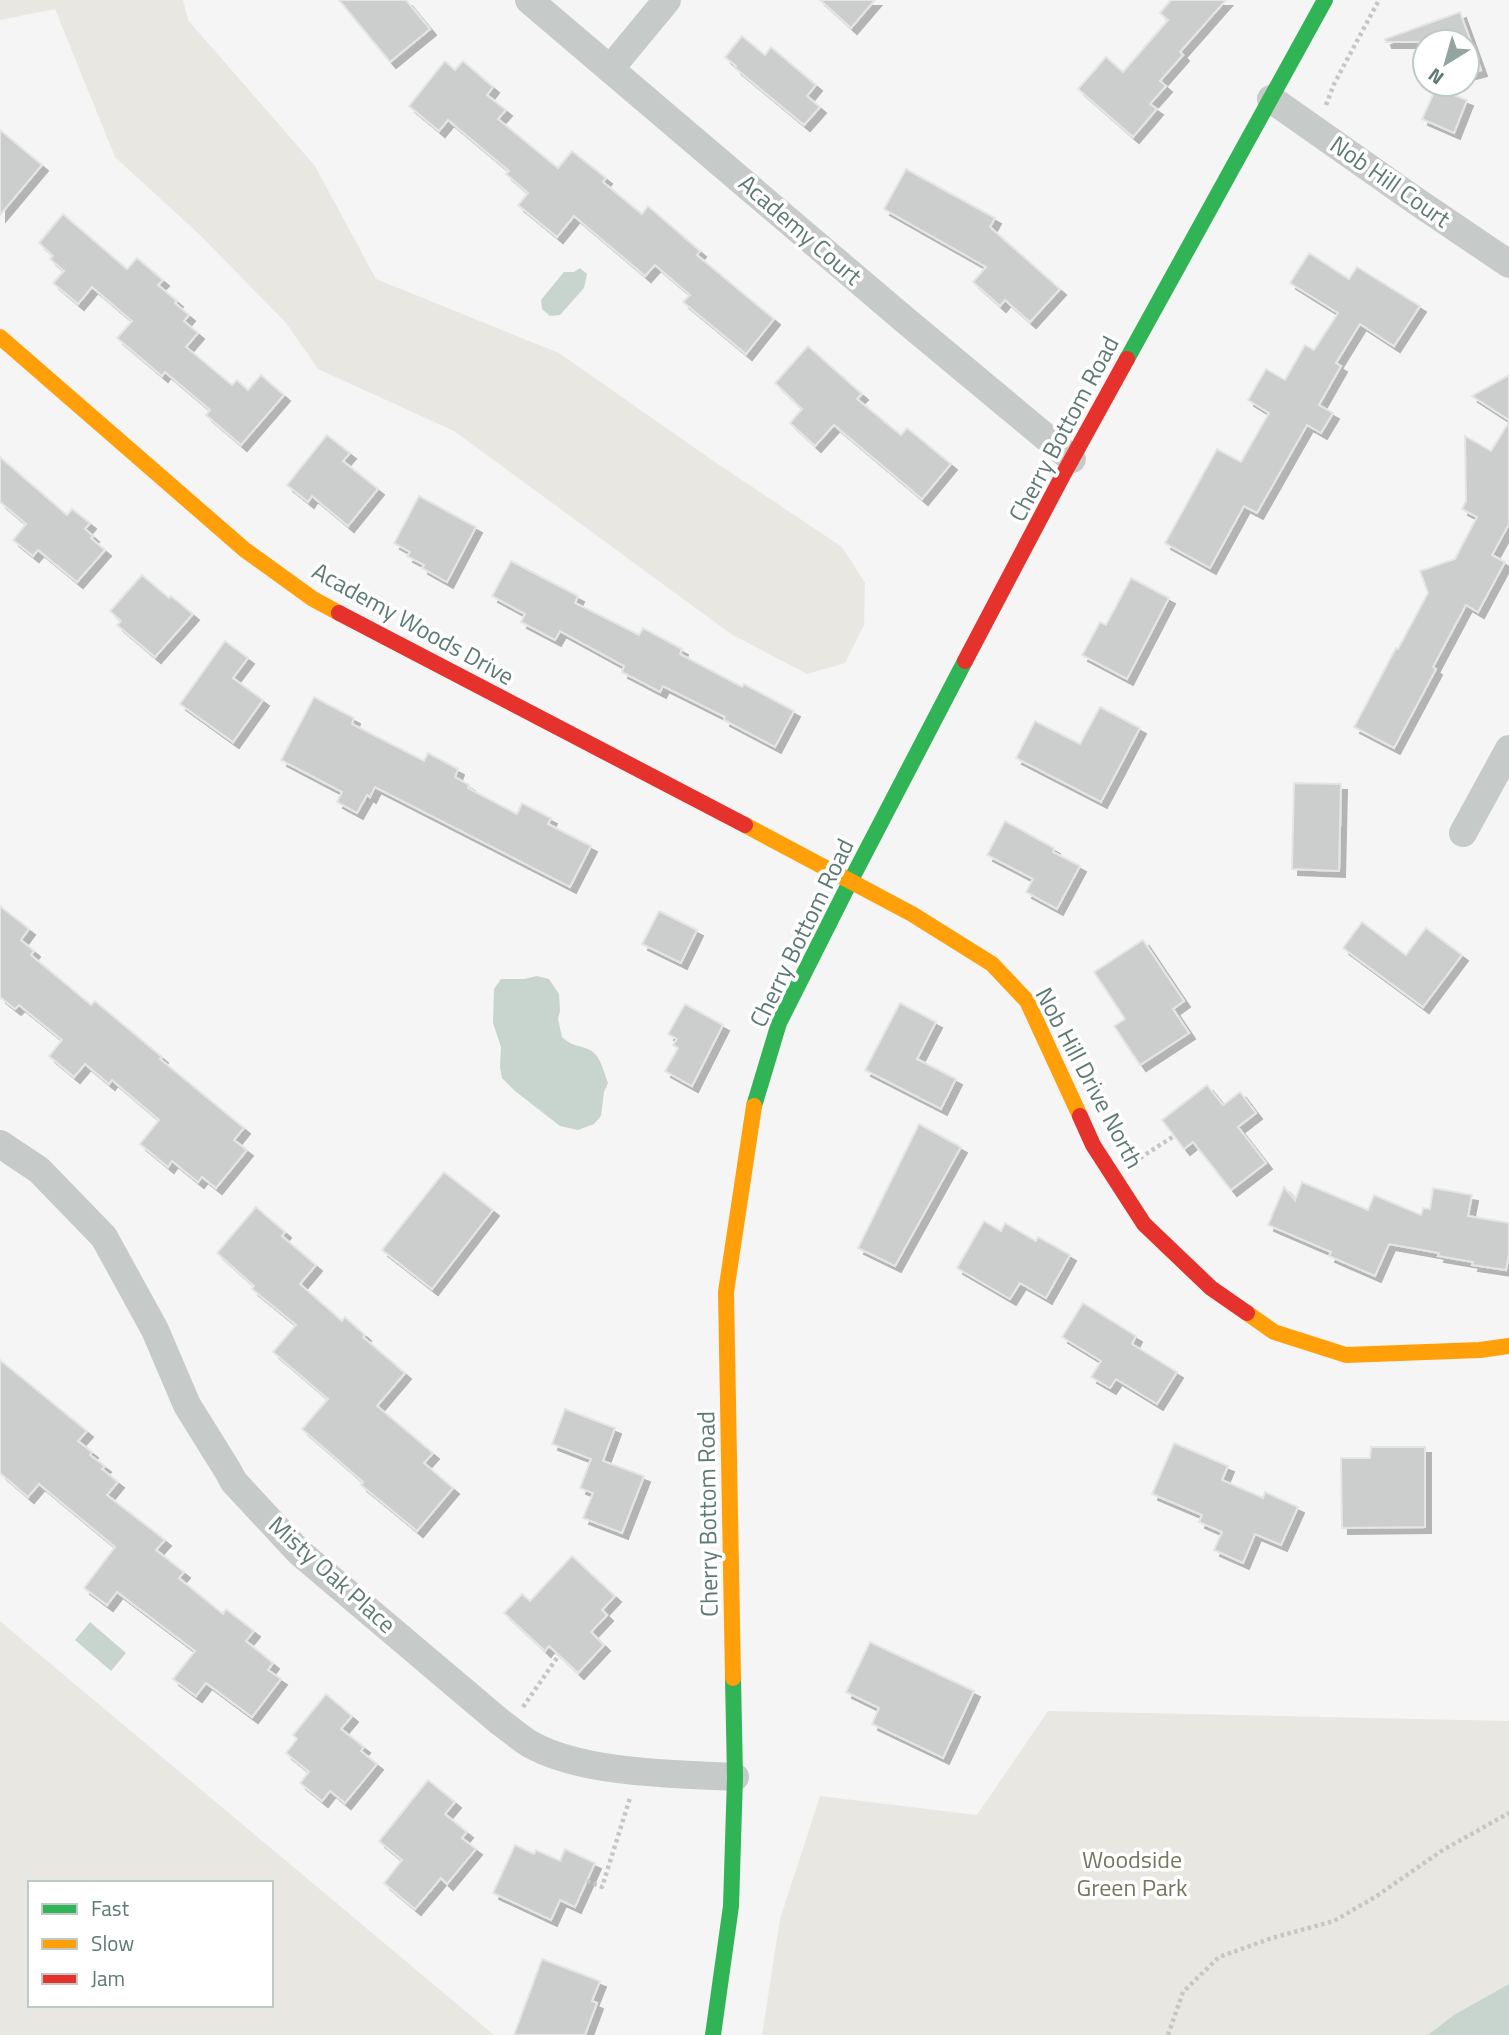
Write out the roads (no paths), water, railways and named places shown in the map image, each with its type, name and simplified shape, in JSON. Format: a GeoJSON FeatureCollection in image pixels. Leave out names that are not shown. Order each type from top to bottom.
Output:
{"type":"FeatureCollection","features":[{"type":"Feature","properties":{"kind":"main road","name":"Cherry Bottom Road"},"geometry":{"type":"LineString","coordinates":[[713,2035],[731,1906],[735,1777],[726,1292],[755,1101],[779,1023],[851,880],[1072,459],[1325,0]]}},
{"type":"Feature","properties":{"kind":"main road","name":"Academy Woods Drive"},"geometry":{"type":"LineString","coordinates":[[0,337],[238,544],[313,599],[851,880]]}},
{"type":"Feature","properties":{"kind":"main road","name":"Nob Hill Drive North"},"geometry":{"type":"LineString","coordinates":[[851,880],[992,964],[1027,1001],[1093,1145],[1144,1224],[1211,1288],[1274,1332],[1346,1355],[1480,1350],[1509,1346]]}},
{"type":"Feature","properties":{"kind":"street","name":"Academy Court"},"geometry":{"type":"LineString","coordinates":[[529,0],[1072,459]]}},
{"type":"Feature","properties":{"kind":"street"},"geometry":{"type":"LineString","coordinates":[[610,69],[667,0]]}},
{"type":"Feature","properties":{"kind":"street","name":"Nob Hill Court"},"geometry":{"type":"LineString","coordinates":[[1271,99],[1509,264]]}},
{"type":"Feature","properties":{"kind":"street"},"geometry":{"type":"LineString","coordinates":[[1463,833],[1509,749]]}},
{"type":"Feature","properties":{"kind":"street","name":"Misty Oak Place"},"geometry":{"type":"LineString","coordinates":[[0,1143],[39,1170],[104,1237],[155,1330],[187,1405],[234,1482],[299,1552],[530,1744],[577,1763],[735,1777]]}},
{"type":"Feature","properties":{"kind":"park label","name":"Woodside Green Park"},"geometry":{"type":"Point","coordinates":[1132,1874]}}]}
